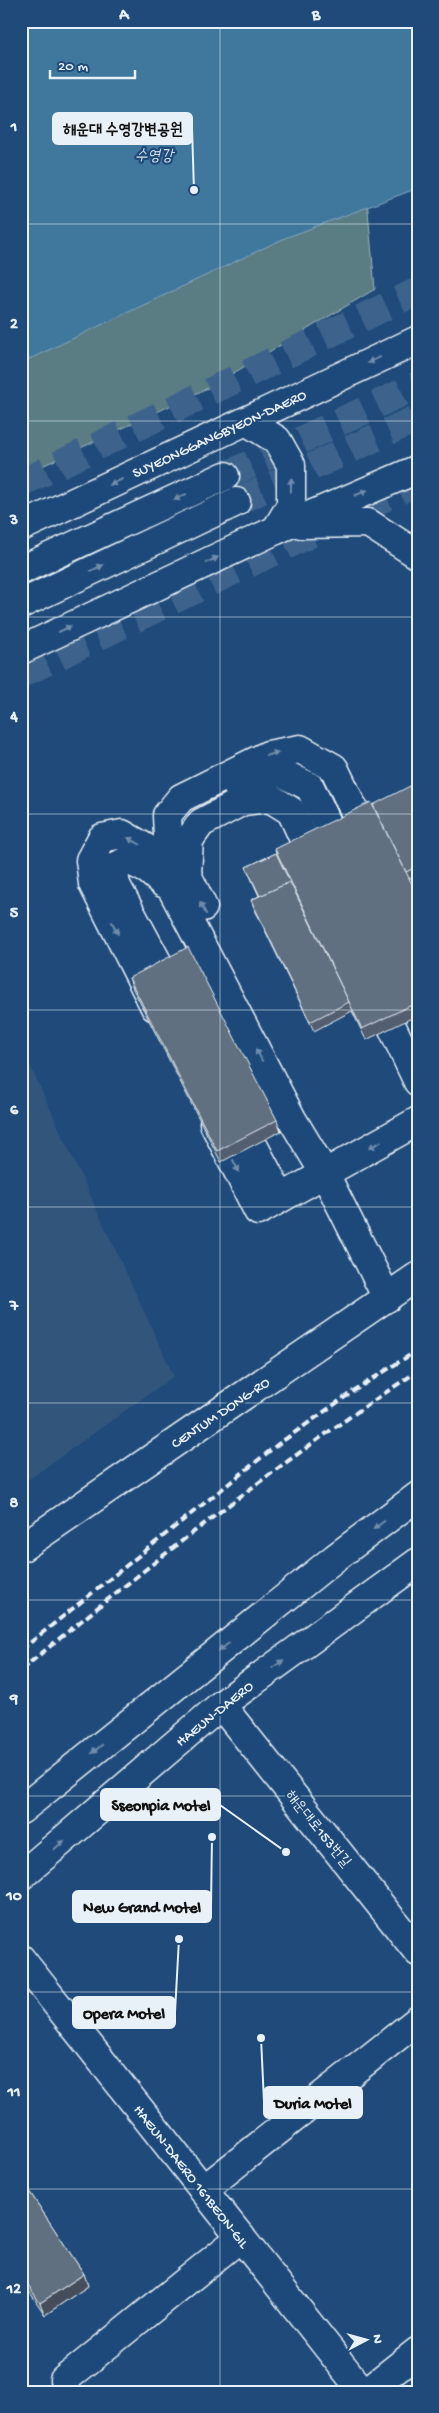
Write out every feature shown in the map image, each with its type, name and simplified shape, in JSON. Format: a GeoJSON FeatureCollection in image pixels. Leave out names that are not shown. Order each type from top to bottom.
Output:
{"type":"FeatureCollection","features":[{"type":"Feature","properties":{"kind":"main road","name":"SUYEONGGANGBYEON-DAERO"},"geometry":{"type":"LineString","coordinates":[[21,527],[418,340]]}},
{"type":"Feature","properties":{"kind":"main road"},"geometry":{"type":"LineString","coordinates":[[246,421],[277,440],[291,465],[291,505],[283,527]]}},
{"type":"Feature","properties":{"kind":"main road"},"geometry":{"type":"LineString","coordinates":[[21,650],[283,527],[418,468]]}},
{"type":"Feature","properties":{"kind":"main road"},"geometry":{"type":"LineString","coordinates":[[21,570],[225,476]]}},
{"type":"Feature","properties":{"kind":"main road"},"geometry":{"type":"LineString","coordinates":[[21,604],[236,502]]}},
{"type":"Feature","properties":{"kind":"main road"},"geometry":{"type":"LineString","coordinates":[[283,527],[368,524],[418,555]]}},
{"type":"Feature","properties":{"kind":"main road"},"geometry":{"type":"LineString","coordinates":[[180,884],[168,836],[168,815],[181,798],[268,755],[300,748],[334,768],[380,865]]}},
{"type":"Feature","properties":{"kind":"main road"},"geometry":{"type":"LineString","coordinates":[[180,884],[182,827],[189,811],[251,778],[280,772],[310,787],[354,879]]}},
{"type":"Feature","properties":{"kind":"main road"},"geometry":{"type":"LineString","coordinates":[[180,884],[189,840],[201,823],[243,801],[270,798],[291,811],[328,892]]}},
{"type":"Feature","properties":{"kind":"main road"},"geometry":{"type":"LineString","coordinates":[[175,1022],[93,884],[90,860],[102,838],[122,834],[146,848],[180,884],[308,1112],[324,1174],[387,1298]]}},
{"type":"Feature","properties":{"kind":"main road"},"geometry":{"type":"LineString","coordinates":[[367,973],[418,1082]]}},
{"type":"Feature","properties":{"kind":"main road"},"geometry":{"type":"LineString","coordinates":[[215,1099],[258,1211],[418,1121]]}},
{"type":"Feature","properties":{"kind":"main road","name":"CENTUM DONG-RO"},"geometry":{"type":"LineString","coordinates":[[21,1548],[418,1276]]}},
{"type":"Feature","properties":{"kind":"main road"},"geometry":{"type":"LineString","coordinates":[[21,1810],[335,1558],[418,1496]]}},
{"type":"Feature","properties":{"kind":"main road","name":"HAEUN-DAERO"},"geometry":{"type":"LineString","coordinates":[[21,1876],[221,1705],[418,1562]]}},
{"type":"Feature","properties":{"kind":"main road","name":"해운대로153번길"},"geometry":{"type":"LineString","coordinates":[[221,1705],[418,1952]]}},
{"type":"Feature","properties":{"kind":"main road","name":"HAEUN-DAERO 161BEON-GIL"},"geometry":{"type":"LineString","coordinates":[[21,1960],[365,2392]]}},
{"type":"Feature","properties":{"kind":"main road"},"geometry":{"type":"LineString","coordinates":[[203,2190],[418,2020]]}},
{"type":"Feature","properties":{"kind":"main road"},"geometry":{"type":"LineString","coordinates":[[64,2380],[241,2237]]}},
{"type":"Feature","properties":{"kind":"main road"},"geometry":{"type":"LineString","coordinates":[[365,2392],[418,2351]]}},
{"type":"Feature","properties":{"kind":"shaded area"},"geometry":{"type":"Polygon","coordinates":[[[21,1046],[174,1376],[21,1485],[21,1046]]]}},
{"type":"Feature","properties":{"kind":"green space","name":"수영강"},"geometry":{"type":"Polygon","coordinates":[[[21,21],[351,21],[375,289],[210,387],[21,476],[21,21]]]}},
{"type":"Feature","properties":{"kind":"water","name":"수영강"},"geometry":{"type":"Polygon","coordinates":[[[21,21],[418,21],[418,188],[285,238],[21,363],[21,21]]]}},
{"type":"Feature","properties":{"kind":"building"},"geometry":{"type":"Polygon","coordinates":[[[414,784],[418,791],[418,866],[406,872],[373,805],[414,784]]]}},
{"type":"Feature","properties":{"kind":"building"},"geometry":{"type":"Polygon","coordinates":[[[371,802],[418,896],[418,1002],[362,1029],[275,849],[371,802]]]}},
{"type":"Feature","properties":{"kind":"building"},"geometry":{"type":"Polygon","coordinates":[[[276,853],[290,882],[260,896],[246,867],[276,853]]]}},
{"type":"Feature","properties":{"kind":"building"},"geometry":{"type":"Polygon","coordinates":[[[290,882],[349,1002],[310,1022],[251,900],[290,882]]]}},
{"type":"Feature","properties":{"kind":"building"},"geometry":{"type":"Polygon","coordinates":[[[188,947],[277,1120],[217,1151],[129,978],[188,947]]]}},
{"type":"Feature","properties":{"kind":"building"},"geometry":{"type":"Polygon","coordinates":[[[21,2179],[84,2274],[40,2303],[21,2274],[21,2179]]]}},
{"type":"Feature","properties":{"kind":"building"},"geometry":{"type":"Polygon","coordinates":[[[196,2390],[196,2392],[121,2392],[121,2391],[196,2390]]]}},
{"type":"Feature","properties":{"kind":"tunnel"},"geometry":{"type":"LineString","coordinates":[[21,483],[418,291]]}},
{"type":"Feature","properties":{"kind":"tunnel"},"geometry":{"type":"LineString","coordinates":[[225,476],[418,385]]}},
{"type":"Feature","properties":{"kind":"tunnel"},"geometry":{"type":"LineString","coordinates":[[236,502],[418,418]]}},
{"type":"Feature","properties":{"kind":"tunnel"},"geometry":{"type":"LineString","coordinates":[[21,674],[409,486]]}},
{"type":"Feature","properties":{"kind":"railway"},"geometry":{"type":"LineString","coordinates":[[21,1650],[277,1445],[355,1390],[418,1350]]}},
{"type":"Feature","properties":{"kind":"railway"},"geometry":{"type":"LineString","coordinates":[[21,1670],[215,1515],[315,1441],[418,1371]]}},
{"type":"Feature","properties":{"kind":"place","name":"해운대 수영강변공원"},"geometry":{"type":"Point","coordinates":[194,190]}},
{"type":"Feature","properties":{"kind":"place","name":"New Grand Motel"},"geometry":{"type":"Point","coordinates":[212,1837]}},
{"type":"Feature","properties":{"kind":"place","name":"Sseonpia Motel"},"geometry":{"type":"Point","coordinates":[286,1852]}},
{"type":"Feature","properties":{"kind":"place","name":"Opera Motel"},"geometry":{"type":"Point","coordinates":[179,1939]}},
{"type":"Feature","properties":{"kind":"place","name":"Duria Motel"},"geometry":{"type":"Point","coordinates":[261,2038]}}]}
